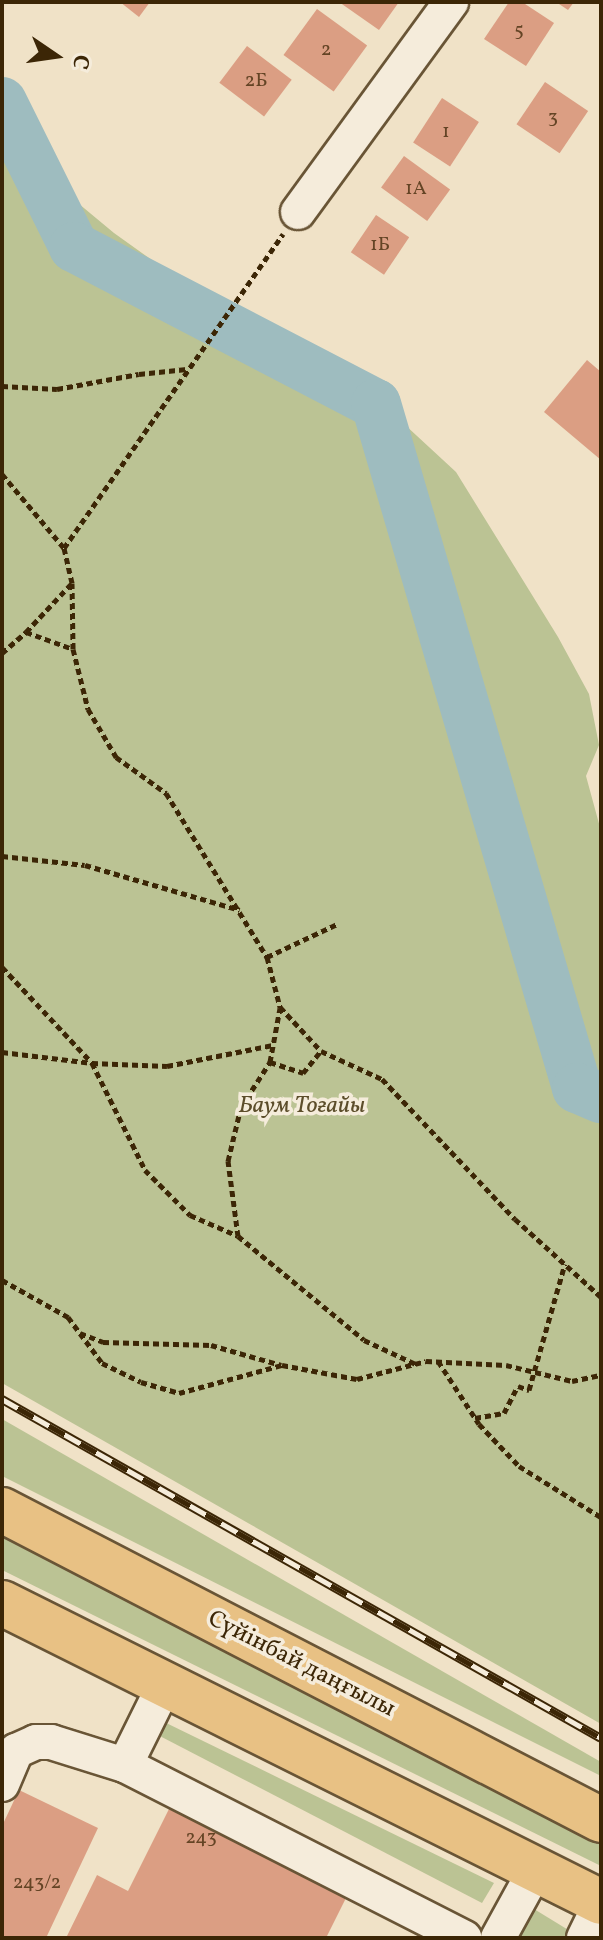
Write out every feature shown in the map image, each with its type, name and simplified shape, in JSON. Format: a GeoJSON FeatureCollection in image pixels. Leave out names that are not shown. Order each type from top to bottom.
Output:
{"type":"FeatureCollection","features":[{"type":"Feature","properties":{"kind":"main road","name":"Сүйінбай даңғылы"},"geometry":{"type":"LineString","coordinates":[[2,1510],[601,1820]]}},
{"type":"Feature","properties":{"kind":"main road"},"geometry":{"type":"LineString","coordinates":[[2,1603],[601,1902]]}},
{"type":"Feature","properties":{"kind":"street"},"geometry":{"type":"LineString","coordinates":[[298,212],[451,2]]}},
{"type":"Feature","properties":{"kind":"street"},"geometry":{"type":"LineString","coordinates":[[125,1765],[165,1684]]}},
{"type":"Feature","properties":{"kind":"street"},"geometry":{"type":"LineString","coordinates":[[2,1784],[16,1751],[36,1742],[51,1742],[125,1765],[464,1938]]}},
{"type":"Feature","properties":{"kind":"street"},"geometry":{"type":"LineString","coordinates":[[498,1938],[536,1869]]}},
{"type":"Feature","properties":{"kind":"street"},"geometry":{"type":"LineString","coordinates":[[584,1938],[601,1902]]}},
{"type":"Feature","properties":{"kind":"path"},"geometry":{"type":"LineString","coordinates":[[64,548],[298,212]]}},
{"type":"Feature","properties":{"kind":"path"},"geometry":{"type":"LineString","coordinates":[[2,386],[57,389],[139,374],[188,369]]}},
{"type":"Feature","properties":{"kind":"path"},"geometry":{"type":"LineString","coordinates":[[2,474],[64,548],[72,583],[73,649],[88,709],[116,757],[166,793],[241,910],[267,957],[280,1007],[270,1062],[241,1107],[228,1161],[238,1236]]}},
{"type":"Feature","properties":{"kind":"path"},"geometry":{"type":"LineString","coordinates":[[2,653],[72,583]]}},
{"type":"Feature","properties":{"kind":"path"},"geometry":{"type":"LineString","coordinates":[[26,632],[73,649]]}},
{"type":"Feature","properties":{"kind":"path"},"geometry":{"type":"LineString","coordinates":[[2,856],[85,865],[241,910]]}},
{"type":"Feature","properties":{"kind":"path"},"geometry":{"type":"LineString","coordinates":[[267,957],[337,924]]}},
{"type":"Feature","properties":{"kind":"path"},"geometry":{"type":"LineString","coordinates":[[2,967],[92,1063],[145,1170],[190,1215],[238,1236],[364,1340],[416,1364]]}},
{"type":"Feature","properties":{"kind":"path"},"geometry":{"type":"LineString","coordinates":[[280,1007],[321,1051],[382,1079],[515,1219],[601,1297]]}},
{"type":"Feature","properties":{"kind":"path"},"geometry":{"type":"LineString","coordinates":[[2,1052],[92,1063],[167,1066],[273,1045]]}},
{"type":"Feature","properties":{"kind":"path"},"geometry":{"type":"LineString","coordinates":[[270,1062],[303,1073],[321,1051]]}},
{"type":"Feature","properties":{"kind":"path"},"geometry":{"type":"LineString","coordinates":[[475,1418],[504,1413],[518,1386],[529,1390],[565,1264]]}},
{"type":"Feature","properties":{"kind":"path"},"geometry":{"type":"LineString","coordinates":[[2,1280],[68,1317],[102,1363],[141,1382],[179,1393],[282,1365]]}},
{"type":"Feature","properties":{"kind":"path"},"geometry":{"type":"LineString","coordinates":[[80,1333],[103,1342],[211,1345],[282,1365],[357,1379],[438,1361],[506,1365],[572,1381],[601,1375]]}},
{"type":"Feature","properties":{"kind":"path"},"geometry":{"type":"LineString","coordinates":[[438,1361],[475,1418],[519,1466],[601,1517]]}},
{"type":"Feature","properties":{"kind":"green space","name":"Баум Тоғайы"},"geometry":{"type":"Polygon","coordinates":[[[2,140],[114,233],[303,368],[390,411],[456,472],[558,637],[589,694],[599,745],[586,776],[601,831],[601,1724],[2,1383],[2,140]]]}},
{"type":"Feature","properties":{"kind":"green space"},"geometry":{"type":"Polygon","coordinates":[[[2,1419],[601,1762],[601,1776],[2,1476],[2,1419]]]}},
{"type":"Feature","properties":{"kind":"green space"},"geometry":{"type":"Polygon","coordinates":[[[2,1531],[601,1836],[601,1866],[2,1570],[2,1531]]]}},
{"type":"Feature","properties":{"kind":"green space"},"geometry":{"type":"Polygon","coordinates":[[[158,1719],[494,1883],[482,1903],[154,1733],[158,1719]]]}},
{"type":"Feature","properties":{"kind":"green space"},"geometry":{"type":"Polygon","coordinates":[[[534,1909],[570,1931],[567,1938],[520,1938],[534,1909]]]}},
{"type":"Feature","properties":{"kind":"building"},"geometry":{"type":"Polygon","coordinates":[[[120,2],[150,2],[139,17],[120,2]]]}},
{"type":"Feature","properties":{"kind":"building"},"geometry":{"type":"Polygon","coordinates":[[[339,2],[399,2],[379,30],[339,2]]]}},
{"type":"Feature","properties":{"kind":"building"},"geometry":{"type":"Polygon","coordinates":[[[509,2],[522,2],[554,23],[526,66],[484,39],[509,2]]]}},
{"type":"Feature","properties":{"kind":"building"},"geometry":{"type":"Polygon","coordinates":[[[556,2],[574,2],[568,10],[556,2]]]}},
{"type":"Feature","properties":{"kind":"building"},"geometry":{"type":"Polygon","coordinates":[[[317,9],[367,45],[334,92],[283,55],[317,9]]]}},
{"type":"Feature","properties":{"kind":"building"},"geometry":{"type":"Polygon","coordinates":[[[247,46],[292,80],[264,116],[219,83],[247,46]]]}},
{"type":"Feature","properties":{"kind":"building"},"geometry":{"type":"Polygon","coordinates":[[[545,82],[588,111],[560,153],[516,124],[545,82]]]}},
{"type":"Feature","properties":{"kind":"building"},"geometry":{"type":"Polygon","coordinates":[[[442,98],[479,122],[450,166],[413,142],[442,98]]]}},
{"type":"Feature","properties":{"kind":"building"},"geometry":{"type":"Polygon","coordinates":[[[404,156],[450,190],[427,221],[381,188],[404,156]]]}},
{"type":"Feature","properties":{"kind":"building"},"geometry":{"type":"Polygon","coordinates":[[[376,215],[409,237],[384,275],[351,252],[376,215]]]}},
{"type":"Feature","properties":{"kind":"building"},"geometry":{"type":"Polygon","coordinates":[[[587,360],[601,372],[601,460],[544,412],[587,360]]]}},
{"type":"Feature","properties":{"kind":"building"},"geometry":{"type":"Polygon","coordinates":[[[19,1790],[98,1828],[46,1938],[2,1938],[2,1826],[19,1790]]]}},
{"type":"Feature","properties":{"kind":"building"},"geometry":{"type":"Polygon","coordinates":[[[173,1801],[350,1890],[326,1938],[66,1938],[97,1875],[128,1891],[173,1801]]]}},
{"type":"Feature","properties":{"kind":"waterway"},"geometry":{"type":"LineString","coordinates":[[2,102],[74,247],[376,404],[577,1088],[601,1098]]}},
{"type":"Feature","properties":{"kind":"railway"},"geometry":{"type":"LineString","coordinates":[[2,1399],[601,1738]]}}]}
